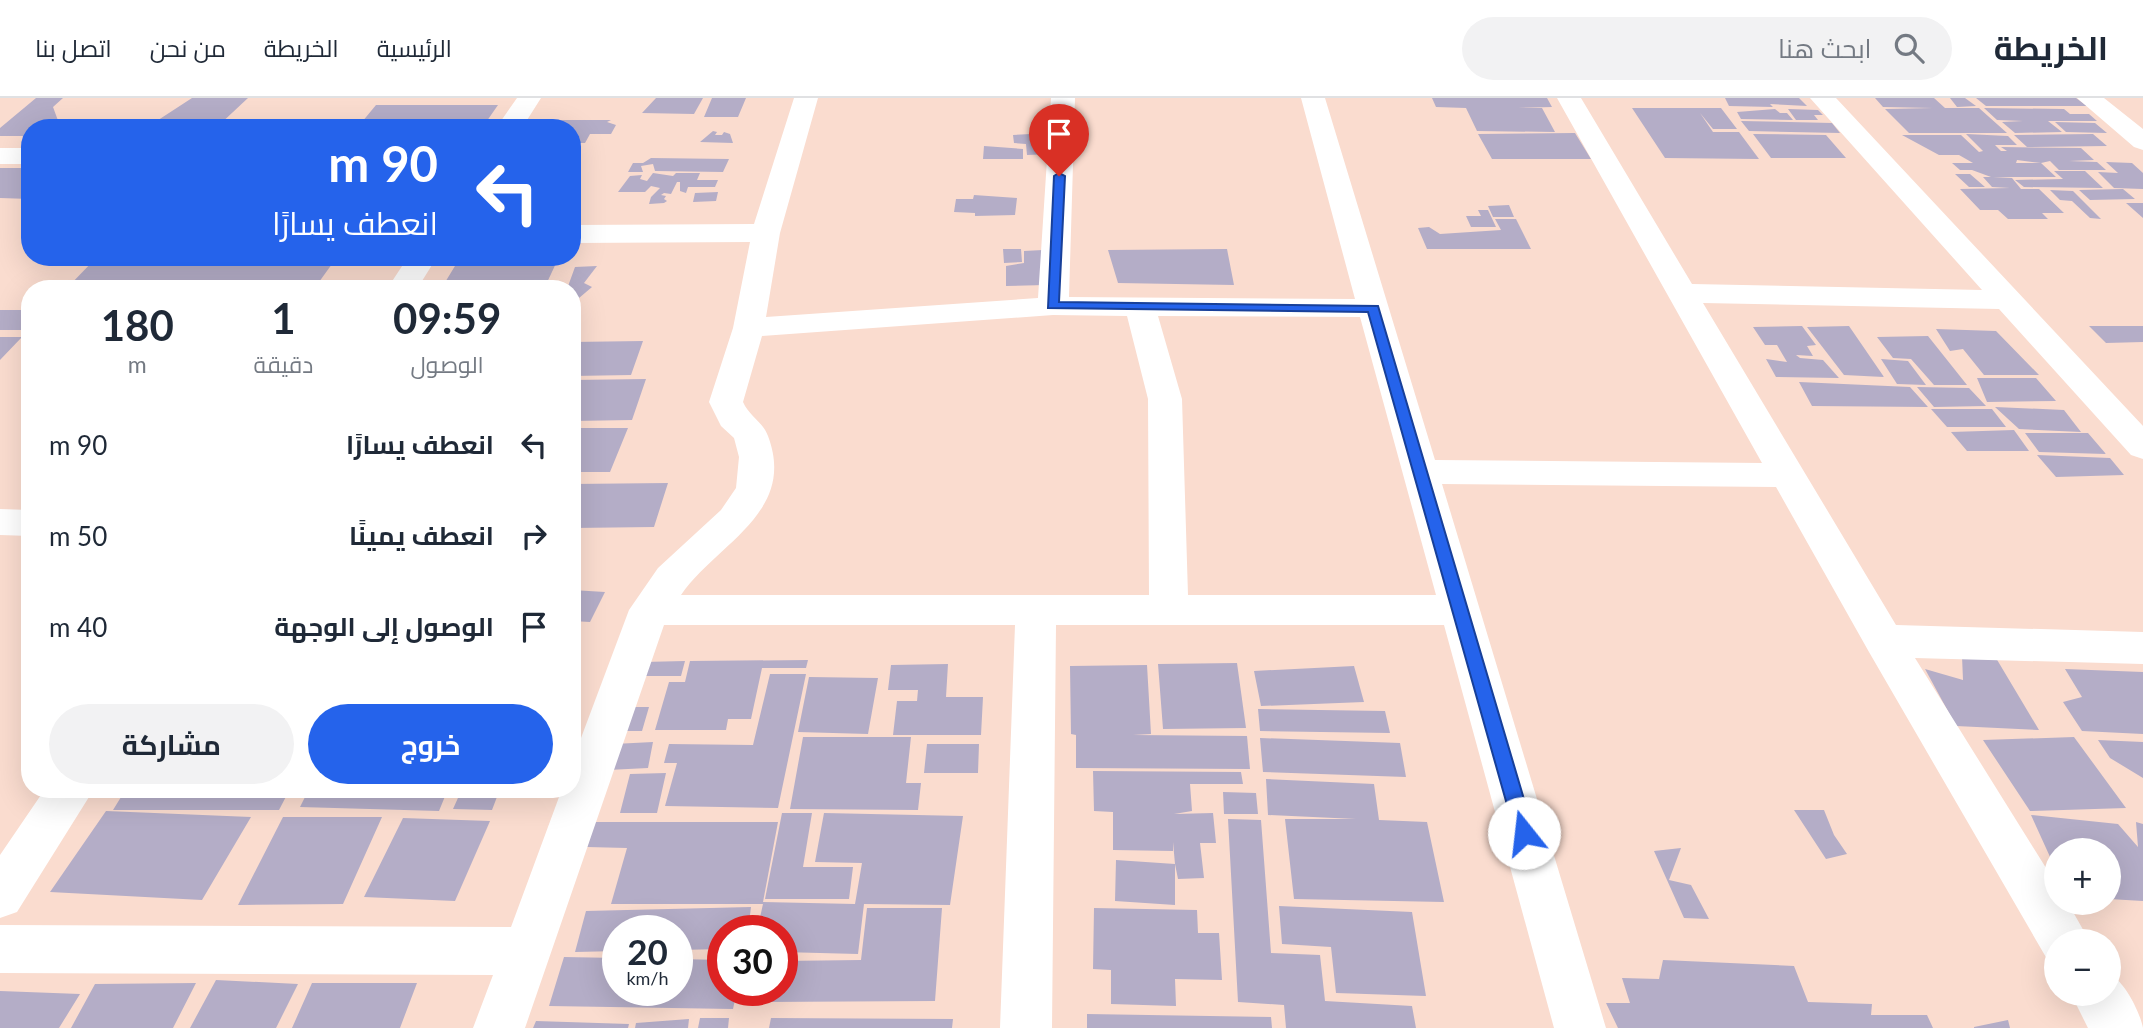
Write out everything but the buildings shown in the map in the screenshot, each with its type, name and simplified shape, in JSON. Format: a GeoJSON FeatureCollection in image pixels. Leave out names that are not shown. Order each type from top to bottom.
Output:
{"type":"FeatureCollection","features":[{"type":"Feature","properties":{"kind":"street"},"geometry":{"type":"LineString","coordinates":[[515,119],[530,98]]}},
{"type":"Feature","properties":{"kind":"street"},"geometry":{"type":"LineString","coordinates":[[581,797],[649,610],[672,578],[734,519],[754,490],[757,457],[750,433],[733,418],[726,402],[749,328],[766,233],[806,98]]}},
{"type":"Feature","properties":{"kind":"street"},"geometry":{"type":"LineString","coordinates":[[1053,306],[1063,98]]}},
{"type":"Feature","properties":{"kind":"street"},"geometry":{"type":"LineString","coordinates":[[1312,98],[1580,1028]]}},
{"type":"Feature","properties":{"kind":"street"},"geometry":{"type":"LineString","coordinates":[[1569,98],[1684,293],[1785,475],[2057,929]]}},
{"type":"Feature","properties":{"kind":"street"},"geometry":{"type":"LineString","coordinates":[[1822,98],[2143,447]]}},
{"type":"Feature","properties":{"kind":"street"},"geometry":{"type":"LineString","coordinates":[[2089,98],[2143,142]]}},
{"type":"Feature","properties":{"kind":"street"},"geometry":{"type":"LineString","coordinates":[[0,156],[21,156]]}},
{"type":"Feature","properties":{"kind":"street"},"geometry":{"type":"LineString","coordinates":[[581,234],[766,233]]}},
{"type":"Feature","properties":{"kind":"street"},"geometry":{"type":"LineString","coordinates":[[1684,293],[2007,300]]}},
{"type":"Feature","properties":{"kind":"street"},"geometry":{"type":"LineString","coordinates":[[749,328],[1053,306],[1374,308]]}},
{"type":"Feature","properties":{"kind":"street"},"geometry":{"type":"LineString","coordinates":[[1140,307],[1165,399],[1168,611]]}},
{"type":"Feature","properties":{"kind":"street"},"geometry":{"type":"LineString","coordinates":[[1420,471],[1785,475]]}},
{"type":"Feature","properties":{"kind":"street"},"geometry":{"type":"LineString","coordinates":[[0,522],[21,523]]}},
{"type":"Feature","properties":{"kind":"street"},"geometry":{"type":"LineString","coordinates":[[649,610],[1460,610]]}},
{"type":"Feature","properties":{"kind":"street"},"geometry":{"type":"LineString","coordinates":[[1026,1028],[1036,611]]}},
{"type":"Feature","properties":{"kind":"street"},"geometry":{"type":"LineString","coordinates":[[1883,641],[2143,648]]}},
{"type":"Feature","properties":{"kind":"street"},"geometry":{"type":"LineString","coordinates":[[0,897],[65,798]]}},
{"type":"Feature","properties":{"kind":"street"},"geometry":{"type":"LineString","coordinates":[[499,1028],[581,798]]}},
{"type":"Feature","properties":{"kind":"street"},"geometry":{"type":"LineString","coordinates":[[0,949],[525,951]]}},
{"type":"Feature","properties":{"kind":"street"},"geometry":{"type":"LineString","coordinates":[[2105,1006],[2119,1028]]}},
{"type":"Feature","properties":{"kind":"route"},"geometry":{"type":"LineString","coordinates":[[1059,176],[1053,306],[1374,308],[1524,833]]}}]}
